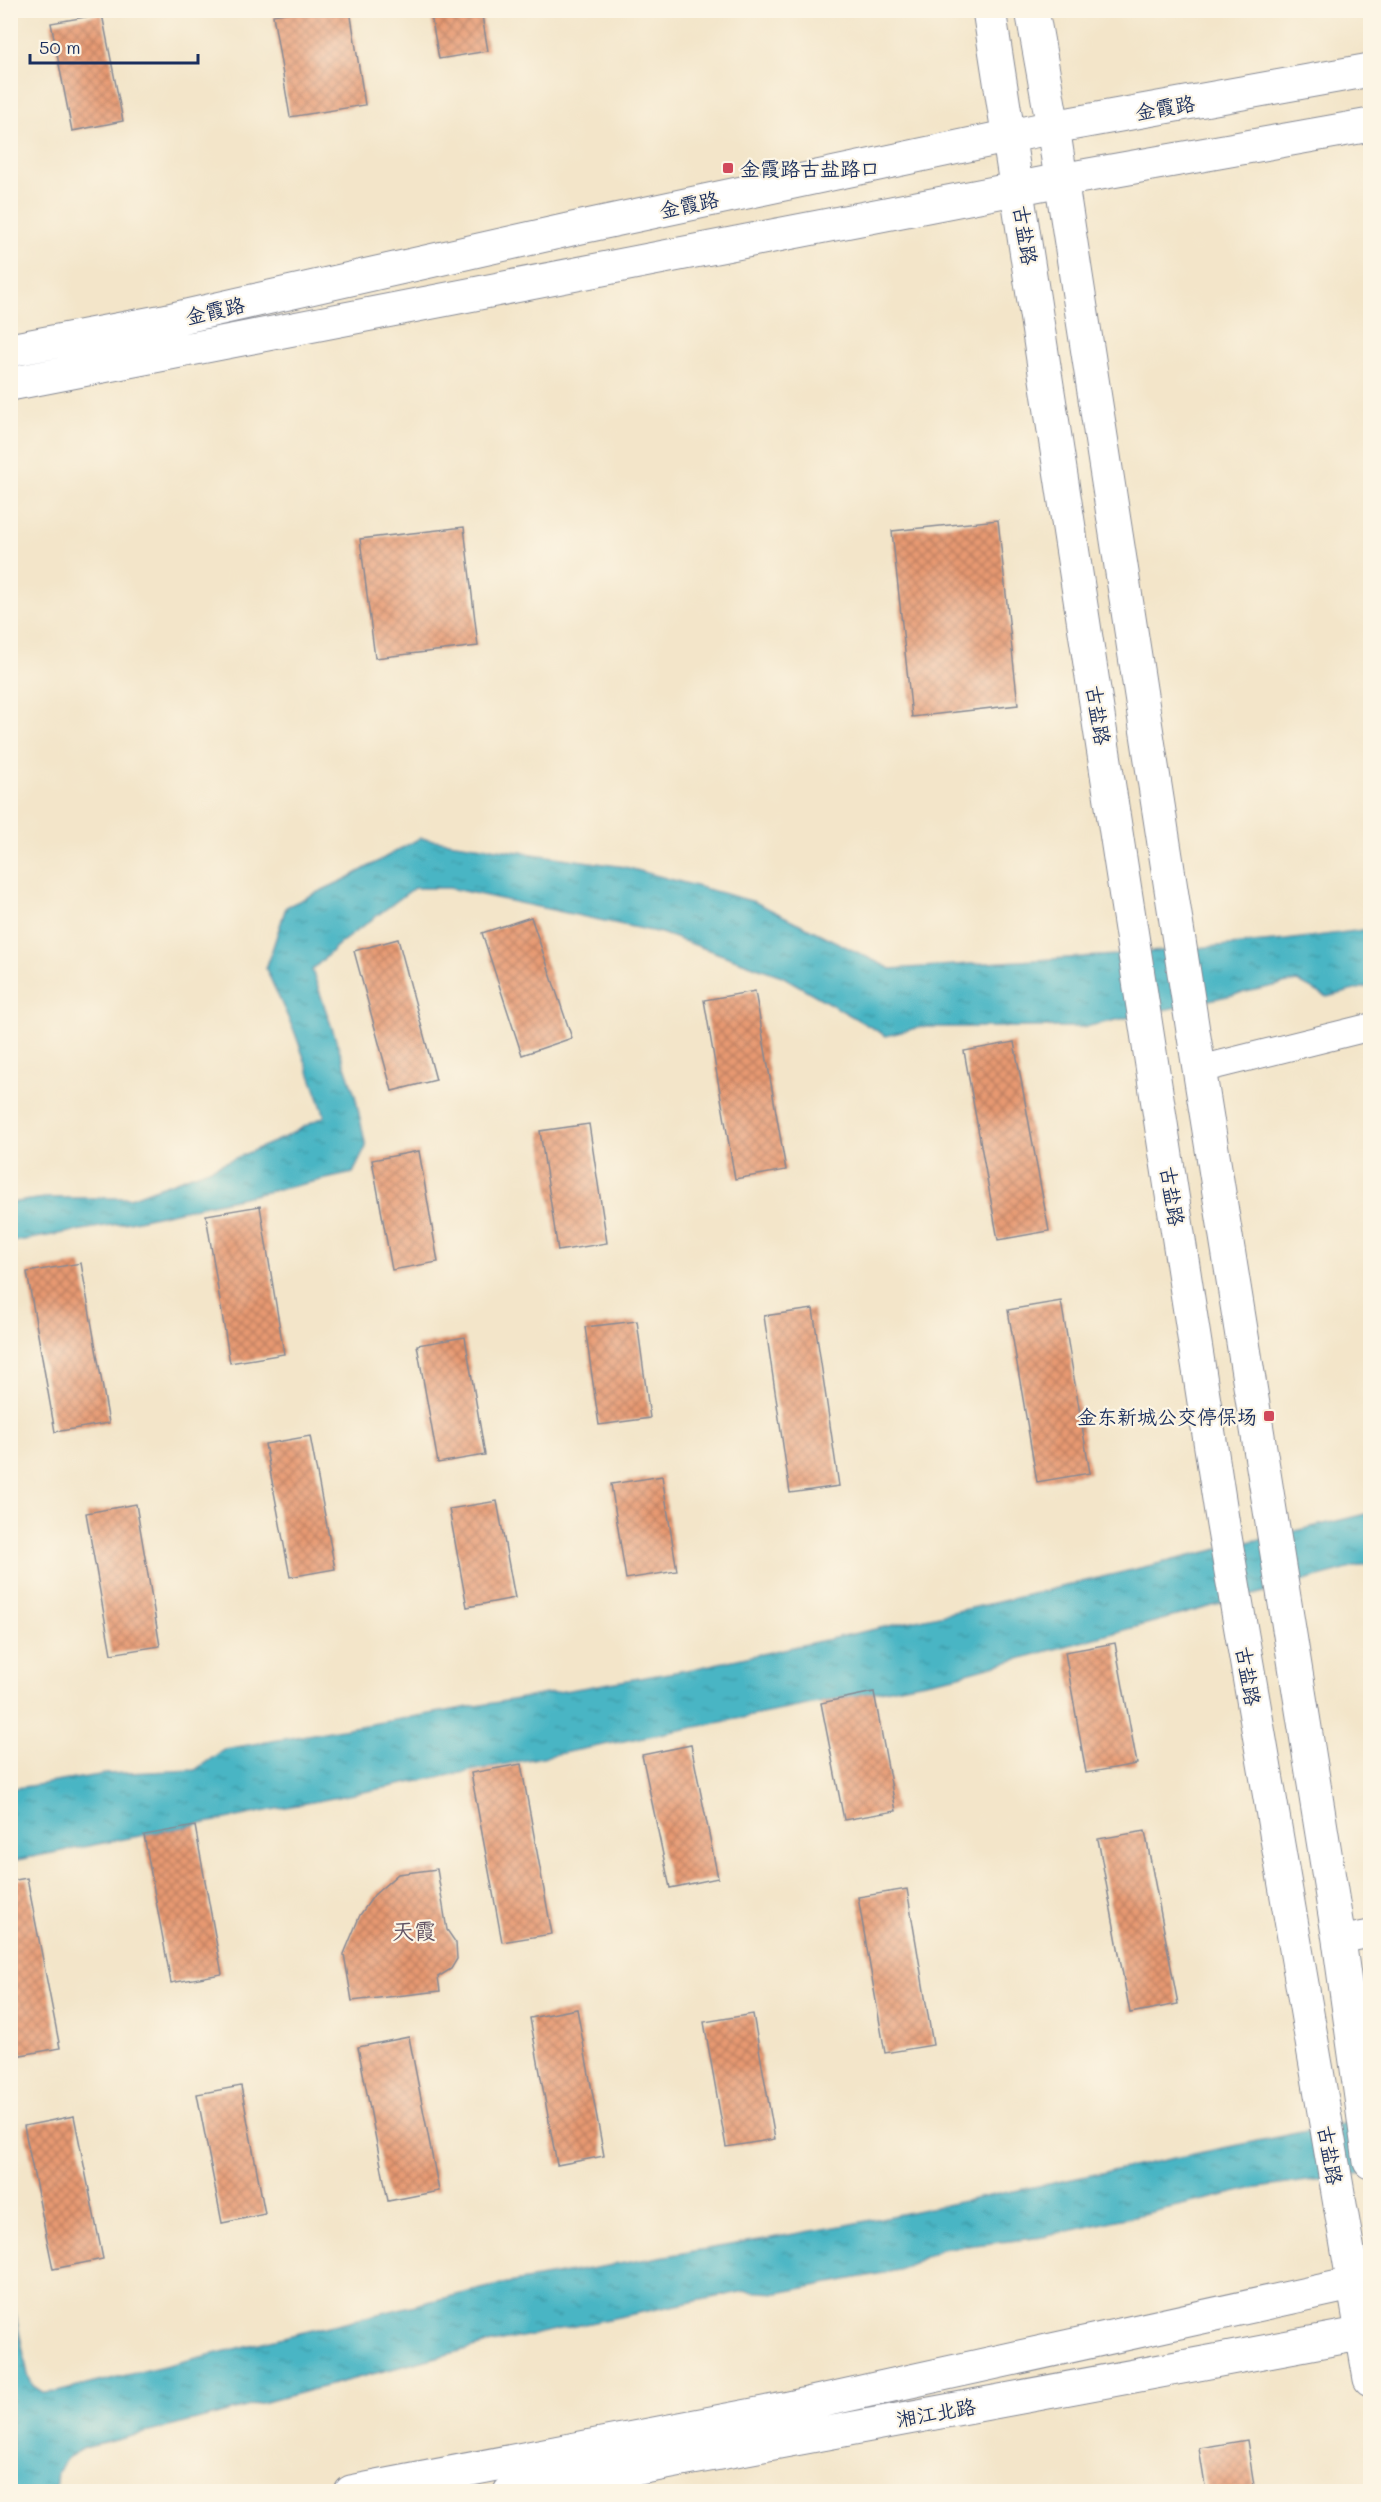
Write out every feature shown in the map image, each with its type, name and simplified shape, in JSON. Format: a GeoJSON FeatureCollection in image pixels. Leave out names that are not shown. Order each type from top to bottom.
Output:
{"type":"FeatureCollection","features":[{"type":"Feature","properties":{"kind":"street","name":"古盐路"},"geometry":{"type":"LineString","coordinates":[[989,10],[1019,190],[1223,1525],[1323,2109],[1338,2189],[1362,2283],[1371,2379]]}},
{"type":"Feature","properties":{"kind":"street","name":"古盐路"},"geometry":{"type":"LineString","coordinates":[[1032,10],[1053,127],[1284,1602],[1355,1937],[1364,2108],[1371,2163]]}},
{"type":"Feature","properties":{"kind":"street","name":"金霞路"},"geometry":{"type":"LineString","coordinates":[[10,350],[164,321],[584,226],[1009,136],[1371,70]]}},
{"type":"Feature","properties":{"kind":"street","name":"金霞路"},"geometry":{"type":"LineString","coordinates":[[10,384],[1019,190],[1061,180],[1371,125]]}},
{"type":"Feature","properties":{"kind":"street"},"geometry":{"type":"LineString","coordinates":[[1201,1069],[1371,1028]]}},
{"type":"Feature","properties":{"kind":"street"},"geometry":{"type":"LineString","coordinates":[[351,2492],[784,2409],[1362,2283]]}},
{"type":"Feature","properties":{"kind":"street","name":"湘江北路"},"geometry":{"type":"LineString","coordinates":[[510,2492],[1367,2333]]}},
{"type":"Feature","properties":{"kind":"water"},"geometry":{"type":"Polygon","coordinates":[[[420,838],[625,867],[755,902],[891,969],[1117,955],[1286,940],[1370,929],[1370,986],[1327,997],[1297,981],[1084,1027],[920,1027],[886,1036],[782,976],[661,933],[449,888],[414,888],[339,944],[312,970],[355,1095],[366,1147],[353,1173],[129,1222],[11,1242],[10,1203],[45,1198],[130,1198],[214,1167],[283,1138],[325,1116],[295,1033],[266,969],[286,907],[348,878],[420,838]]]}},
{"type":"Feature","properties":{"kind":"water"},"geometry":{"type":"Polygon","coordinates":[[[1370,1513],[1370,1563],[956,1676],[11,1861],[11,1789],[106,1774],[195,1770],[225,1749],[692,1669],[994,1603],[1370,1513]]]}},
{"type":"Feature","properties":{"kind":"water"},"geometry":{"type":"Polygon","coordinates":[[[1370,2118],[1370,2172],[1251,2189],[1043,2237],[940,2249],[899,2270],[777,2293],[745,2291],[487,2344],[84,2448],[67,2458],[57,2472],[55,2491],[11,2491],[10,2287],[28,2375],[33,2386],[44,2393],[57,2392],[502,2284],[847,2225],[1370,2118]]]}},
{"type":"Feature","properties":{"kind":"building"},"geometry":{"type":"Polygon","coordinates":[[[302,10],[350,10],[365,105],[290,117],[273,15],[302,10]]]}},
{"type":"Feature","properties":{"kind":"building"},"geometry":{"type":"Polygon","coordinates":[[[430,10],[481,10],[488,51],[439,59],[430,10]]]}},
{"type":"Feature","properties":{"kind":"building"},"geometry":{"type":"Polygon","coordinates":[[[102,14],[123,121],[72,131],[51,23],[102,14]]]}},
{"type":"Feature","properties":{"kind":"building"},"geometry":{"type":"Polygon","coordinates":[[[998,520],[1018,705],[912,717],[892,531],[998,520]]]}},
{"type":"Feature","properties":{"kind":"building"},"geometry":{"type":"Polygon","coordinates":[[[464,527],[478,646],[375,658],[360,539],[464,527]]]}},
{"type":"Feature","properties":{"kind":"building"},"geometry":{"type":"Polygon","coordinates":[[[531,917],[572,1038],[522,1055],[482,933],[531,917]]]}},
{"type":"Feature","properties":{"kind":"building"},"geometry":{"type":"Polygon","coordinates":[[[398,939],[436,1080],[392,1091],[354,951],[398,939]]]}},
{"type":"Feature","properties":{"kind":"building"},"geometry":{"type":"Polygon","coordinates":[[[755,991],[786,1170],[735,1179],[704,1000],[755,991]]]}},
{"type":"Feature","properties":{"kind":"building"},"geometry":{"type":"Polygon","coordinates":[[[1014,1042],[1049,1231],[998,1240],[964,1051],[1014,1042]]]}},
{"type":"Feature","properties":{"kind":"building"},"geometry":{"type":"Polygon","coordinates":[[[589,1124],[607,1243],[558,1251],[540,1131],[589,1124]]]}},
{"type":"Feature","properties":{"kind":"building"},"geometry":{"type":"Polygon","coordinates":[[[419,1151],[438,1262],[392,1270],[372,1160],[419,1151]]]}},
{"type":"Feature","properties":{"kind":"building"},"geometry":{"type":"Polygon","coordinates":[[[260,1206],[284,1354],[230,1363],[206,1215],[260,1206]]]}},
{"type":"Feature","properties":{"kind":"building"},"geometry":{"type":"Polygon","coordinates":[[[81,1263],[109,1423],[55,1432],[27,1272],[81,1263]]]}},
{"type":"Feature","properties":{"kind":"building"},"geometry":{"type":"Polygon","coordinates":[[[1061,1301],[1090,1473],[1037,1482],[1008,1310],[1061,1301]]]}},
{"type":"Feature","properties":{"kind":"building"},"geometry":{"type":"Polygon","coordinates":[[[813,1309],[839,1486],[790,1493],[764,1316],[813,1309]]]}},
{"type":"Feature","properties":{"kind":"building"},"geometry":{"type":"Polygon","coordinates":[[[637,1321],[650,1418],[599,1425],[585,1327],[637,1321]]]}},
{"type":"Feature","properties":{"kind":"building"},"geometry":{"type":"Polygon","coordinates":[[[465,1337],[485,1455],[438,1463],[417,1345],[465,1337]]]}},
{"type":"Feature","properties":{"kind":"building"},"geometry":{"type":"Polygon","coordinates":[[[310,1436],[335,1569],[290,1577],[265,1444],[310,1436]]]}},
{"type":"Feature","properties":{"kind":"building"},"geometry":{"type":"Polygon","coordinates":[[[662,1476],[677,1571],[626,1579],[611,1484],[662,1476]]]}},
{"type":"Feature","properties":{"kind":"building"},"geometry":{"type":"Polygon","coordinates":[[[497,1501],[515,1598],[467,1607],[449,1509],[497,1501]]]}},
{"type":"Feature","properties":{"kind":"building"},"geometry":{"type":"Polygon","coordinates":[[[136,1504],[160,1646],[111,1654],[86,1513],[136,1504]]]}},
{"type":"Feature","properties":{"kind":"building"},"geometry":{"type":"Polygon","coordinates":[[[1115,1643],[1137,1764],[1086,1773],[1065,1652],[1115,1643]]]}},
{"type":"Feature","properties":{"kind":"building"},"geometry":{"type":"Polygon","coordinates":[[[874,1692],[896,1811],[844,1820],[821,1703],[874,1692]]]}},
{"type":"Feature","properties":{"kind":"building"},"geometry":{"type":"Polygon","coordinates":[[[691,1745],[718,1878],[670,1888],[642,1755],[691,1745]]]}},
{"type":"Feature","properties":{"kind":"building"},"geometry":{"type":"Polygon","coordinates":[[[521,1764],[552,1934],[502,1942],[471,1773],[521,1764]]]}},
{"type":"Feature","properties":{"kind":"building"},"geometry":{"type":"Polygon","coordinates":[[[195,1826],[222,1974],[171,1983],[144,1835],[195,1826]]]}},
{"type":"Feature","properties":{"kind":"building"},"geometry":{"type":"Polygon","coordinates":[[[1145,1831],[1178,2004],[1130,2013],[1098,1839],[1145,1831]]]}},
{"type":"Feature","properties":{"kind":"building"},"geometry":{"type":"Polygon","coordinates":[[[437,1869],[447,1930],[456,1943],[457,1959],[451,1969],[438,1977],[440,1991],[352,2001],[344,1954],[360,1915],[374,1895],[398,1874],[437,1869]]]}},
{"type":"Feature","properties":{"kind":"building"},"geometry":{"type":"Polygon","coordinates":[[[27,1878],[60,2048],[10,2057],[10,1881],[27,1878]]]}},
{"type":"Feature","properties":{"kind":"building"},"geometry":{"type":"Polygon","coordinates":[[[907,1889],[933,2045],[885,2053],[858,1897],[907,1889]]]}},
{"type":"Feature","properties":{"kind":"building"},"geometry":{"type":"Polygon","coordinates":[[[577,2009],[604,2156],[557,2165],[530,2018],[577,2009]]]}},
{"type":"Feature","properties":{"kind":"building"},"geometry":{"type":"Polygon","coordinates":[[[753,2014],[775,2139],[726,2147],[704,2022],[753,2014]]]}},
{"type":"Feature","properties":{"kind":"building"},"geometry":{"type":"Polygon","coordinates":[[[409,2037],[439,2191],[388,2201],[358,2047],[409,2037]]]}},
{"type":"Feature","properties":{"kind":"building"},"geometry":{"type":"Polygon","coordinates":[[[241,2086],[265,2214],[222,2223],[197,2094],[241,2086]]]}},
{"type":"Feature","properties":{"kind":"building"},"geometry":{"type":"Polygon","coordinates":[[[74,2116],[103,2259],[53,2269],[24,2126],[74,2116]]]}},
{"type":"Feature","properties":{"kind":"building"},"geometry":{"type":"Polygon","coordinates":[[[1247,2440],[1255,2492],[1206,2492],[1199,2448],[1247,2440]]]}},
{"type":"Feature","properties":{"kind":"place","name":"金霞路古盐路口"},"geometry":{"type":"Point","coordinates":[728,168]}},
{"type":"Feature","properties":{"kind":"place","name":"金东新城公交停保场"},"geometry":{"type":"Point","coordinates":[1269,1416]}},
{"type":"Feature","properties":{"kind":"district","name":"天霞"},"geometry":{"type":"Point","coordinates":[414,1930]}}]}
